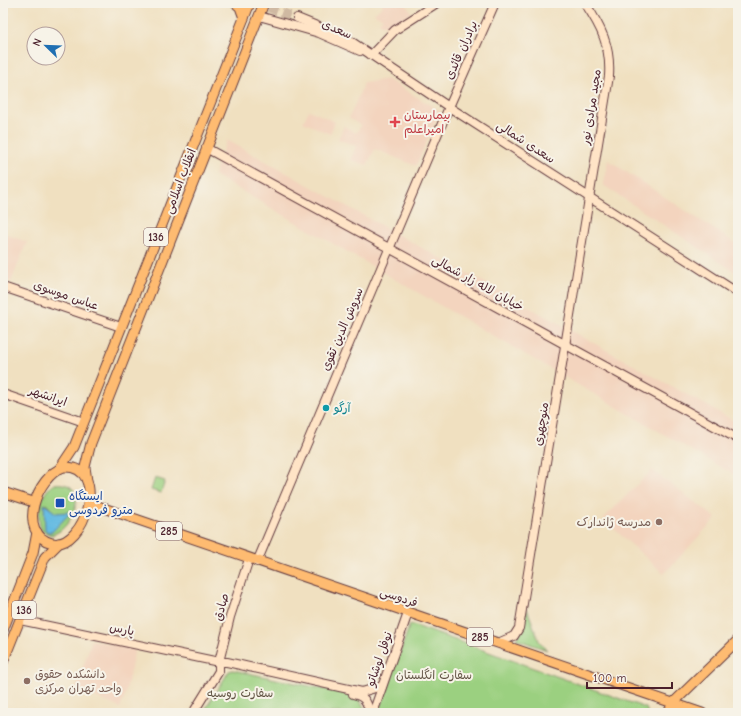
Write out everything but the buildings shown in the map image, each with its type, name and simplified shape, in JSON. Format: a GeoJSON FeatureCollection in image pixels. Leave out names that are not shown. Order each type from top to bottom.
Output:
{"type":"FeatureCollection","features":[{"type":"Feature","properties":{"kind":"main road"},"geometry":{"type":"LineString","coordinates":[[235,3],[240,7],[244,18]]}},
{"type":"Feature","properties":{"kind":"main road","name":"انقلاب اسلامی"},"geometry":{"type":"LineString","coordinates":[[60,468],[74,447],[250,3]]}},
{"type":"Feature","properties":{"kind":"main road","name":"انقلاب اسلامی"},"geometry":{"type":"LineString","coordinates":[[87,481],[85,467],[91,443],[264,3]]}},
{"type":"Feature","properties":{"kind":"main road"},"geometry":{"type":"LineString","coordinates":[[371,55],[395,30],[437,3]]}},
{"type":"Feature","properties":{"kind":"main road","name":"برادران قائدی"},"geometry":{"type":"LineString","coordinates":[[449,106],[495,3]]}},
{"type":"Feature","properties":{"kind":"main road","name":"مجید مرادی نور"},"geometry":{"type":"LineString","coordinates":[[585,3],[603,33],[609,52],[610,63],[589,196]]}},
{"type":"Feature","properties":{"kind":"main road","name":"سعدی"},"geometry":{"type":"LineString","coordinates":[[259,16],[319,33],[371,55]]}},
{"type":"Feature","properties":{"kind":"main road","name":"سعدی شمالی"},"geometry":{"type":"LineString","coordinates":[[297,18],[333,31],[738,293]]}},
{"type":"Feature","properties":{"kind":"main road","name":"سعدی"},"geometry":{"type":"LineString","coordinates":[[364,44],[371,55]]}},
{"type":"Feature","properties":{"kind":"main road","name":"سروش الدین تقوی"},"geometry":{"type":"LineString","coordinates":[[253,560],[449,106]]}},
{"type":"Feature","properties":{"kind":"main road","name":"خیابان لاله زار شمالی"},"geometry":{"type":"LineString","coordinates":[[206,148],[738,439]]}},
{"type":"Feature","properties":{"kind":"main road","name":"منوچهری"},"geometry":{"type":"LineString","coordinates":[[498,643],[514,636],[519,628],[589,196]]}},
{"type":"Feature","properties":{"kind":"main road","name":"عباس موسوی"},"geometry":{"type":"LineString","coordinates":[[3,286],[121,327]]}},
{"type":"Feature","properties":{"kind":"main road","name":"ایرانشهر"},"geometry":{"type":"LineString","coordinates":[[3,394],[84,422]]}},
{"type":"Feature","properties":{"kind":"main road"},"geometry":{"type":"LineString","coordinates":[[67,466],[82,473],[87,481],[90,496],[89,503],[84,517],[76,530],[69,538],[59,543],[46,540],[37,532],[33,518],[33,502],[44,483],[60,468],[67,466]]}},
{"type":"Feature","properties":{"kind":"main road"},"geometry":{"type":"LineString","coordinates":[[3,492],[33,502]]}},
{"type":"Feature","properties":{"kind":"main road","name":"فردوسی"},"geometry":{"type":"LineString","coordinates":[[89,503],[702,713]]}},
{"type":"Feature","properties":{"kind":"main road","name":"136"},"geometry":{"type":"LineString","coordinates":[[3,630],[34,553],[37,532]]}},
{"type":"Feature","properties":{"kind":"main road","name":"136"},"geometry":{"type":"LineString","coordinates":[[3,662],[45,557],[59,543]]}},
{"type":"Feature","properties":{"kind":"main road","name":"صادق"},"geometry":{"type":"LineString","coordinates":[[193,713],[219,671],[219,662],[233,606],[253,560]]}},
{"type":"Feature","properties":{"kind":"main road","name":"نوفل لوشاتو"},"geometry":{"type":"LineString","coordinates":[[371,713],[408,613]]}},
{"type":"Feature","properties":{"kind":"main road","name":"پارس"},"geometry":{"type":"LineString","coordinates":[[20,620],[219,662],[227,662],[362,693],[382,686]]}},
{"type":"Feature","properties":{"kind":"main road"},"geometry":{"type":"LineString","coordinates":[[668,713],[673,703],[738,640]]}},
{"type":"Feature","properties":{"kind":"main road"},"geometry":{"type":"LineString","coordinates":[[362,693],[371,713]]}},
{"type":"Feature","properties":{"kind":"shaded area"},"geometry":{"type":"Polygon","coordinates":[[[382,3],[405,3],[412,13],[389,28],[379,22],[383,18],[374,14],[383,6],[382,3]]]}},
{"type":"Feature","properties":{"kind":"shaded area","name":"بیمارستان امیراعلم"},"geometry":{"type":"Polygon","coordinates":[[[387,79],[440,111],[416,166],[375,149],[367,165],[351,160],[356,146],[338,139],[344,126],[356,133],[361,126],[349,118],[364,83],[387,79]]]}},
{"type":"Feature","properties":{"kind":"shaded area"},"geometry":{"type":"Polygon","coordinates":[[[309,110],[335,122],[330,134],[303,122],[309,110]]]}},
{"type":"Feature","properties":{"kind":"shaded area"},"geometry":{"type":"Polygon","coordinates":[[[227,140],[738,423],[738,477],[214,175],[227,140]]]}},
{"type":"Feature","properties":{"kind":"shaded area"},"geometry":{"type":"Polygon","coordinates":[[[608,160],[738,245],[738,274],[603,185],[608,160]]]}},
{"type":"Feature","properties":{"kind":"shaded area"},"geometry":{"type":"Polygon","coordinates":[[[3,233],[27,242],[11,282],[3,279],[3,233]]]}},
{"type":"Feature","properties":{"kind":"shaded area","name":"مدرسه ژاندارک"},"geometry":{"type":"Polygon","coordinates":[[[652,470],[716,518],[664,574],[603,519],[652,470]]]}},
{"type":"Feature","properties":{"kind":"shaded area"},"geometry":{"type":"Polygon","coordinates":[[[92,640],[135,649],[125,695],[120,708],[76,688],[92,640]]]}},
{"type":"Feature","properties":{"kind":"green space"},"geometry":{"type":"Polygon","coordinates":[[[155,478],[165,481],[161,493],[151,490],[155,478]]]}},
{"type":"Feature","properties":{"kind":"green space"},"geometry":{"type":"Polygon","coordinates":[[[55,484],[66,485],[73,490],[76,497],[76,506],[67,524],[59,531],[51,535],[42,531],[39,519],[42,499],[50,487],[55,484]],[[46,504],[48,532],[55,513],[46,504]]]}},
{"type":"Feature","properties":{"kind":"green space"},"geometry":{"type":"Polygon","coordinates":[[[527,609],[539,641],[547,650],[516,639],[522,631],[527,609]]]}},
{"type":"Feature","properties":{"kind":"green space","name":"سفارت انگلستان"},"geometry":{"type":"Polygon","coordinates":[[[410,624],[646,708],[648,713],[379,713],[410,624]]]}},
{"type":"Feature","properties":{"kind":"green space","name":"سفارت روسیه"},"geometry":{"type":"Polygon","coordinates":[[[233,670],[357,696],[366,711],[365,713],[203,713],[229,671],[233,670]]]}},
{"type":"Feature","properties":{"kind":"water"},"geometry":{"type":"Polygon","coordinates":[[[44,504],[56,513],[68,512],[69,514],[52,532],[45,530],[44,504]]]}},
{"type":"Feature","properties":{"kind":"tunnel"},"geometry":{"type":"LineString","coordinates":[[256,3],[297,18]]}},
{"type":"Feature","properties":{"kind":"place","name":"بیمارستان امیراعلم"},"geometry":{"type":"Point","coordinates":[395,122]}},
{"type":"Feature","properties":{"kind":"place","name":"آرگو"},"geometry":{"type":"Point","coordinates":[326,408]}},
{"type":"Feature","properties":{"kind":"place","name":"ایستگاه مترو فردوسی"},"geometry":{"type":"Point","coordinates":[60,503]}},
{"type":"Feature","properties":{"kind":"place","name":"مدرسه ژاندارک"},"geometry":{"type":"Point","coordinates":[659,522]}},
{"type":"Feature","properties":{"kind":"place","name":"دانشکده حقوق واحد تهران مرکزی"},"geometry":{"type":"Point","coordinates":[27,681]}}]}
